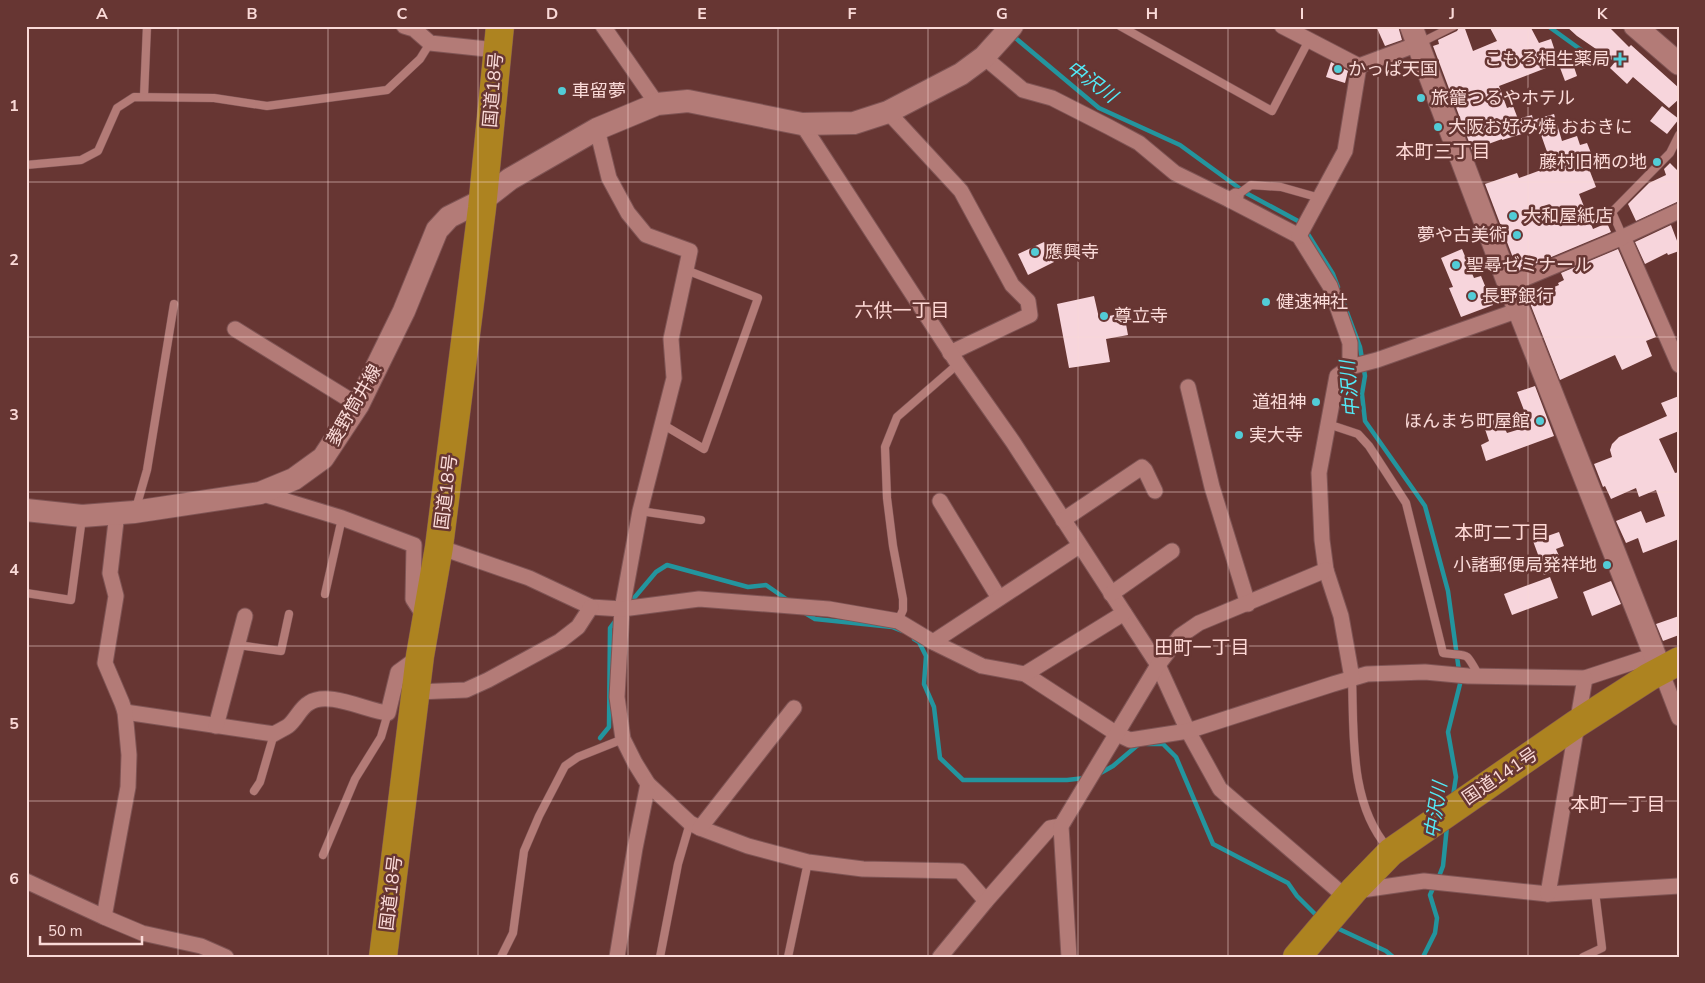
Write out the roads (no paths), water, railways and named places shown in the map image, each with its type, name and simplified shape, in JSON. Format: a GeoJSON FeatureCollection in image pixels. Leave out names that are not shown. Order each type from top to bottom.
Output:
{"type":"FeatureCollection","features":[{"type":"Feature","properties":{"kind":"highway","name":"国道18号"},"geometry":{"type":"LineString","coordinates":[[383,957],[420,656],[439,547],[483,200],[498,38]]}},
{"type":"Feature","properties":{"kind":"highway","name":"国道141号"},"geometry":{"type":"LineString","coordinates":[[1297,957],[1354,890],[1391,852],[1665,662]]}},
{"type":"Feature","properties":{"kind":"street"},"geometry":{"type":"LineString","coordinates":[[404,26],[414,29],[430,43],[498,38]]}},
{"type":"Feature","properties":{"kind":"street"},"geometry":{"type":"LineString","coordinates":[[603,26],[657,104]]}},
{"type":"Feature","properties":{"kind":"street"},"geometry":{"type":"LineString","coordinates":[[1282,26],[1359,66]]}},
{"type":"Feature","properties":{"kind":"street"},"geometry":{"type":"LineString","coordinates":[[1635,26],[1679,64]]}},
{"type":"Feature","properties":{"kind":"street","name":"菱野筒井線"},"geometry":{"type":"LineString","coordinates":[[26,510],[82,516],[126,513],[260,493],[294,479],[322,458],[358,405],[404,311],[437,230],[449,217],[483,200],[510,179],[596,129],[657,104],[688,100],[802,124],[854,123],[888,112],[961,74],[984,57],[1006,32]]}},
{"type":"Feature","properties":{"kind":"street"},"geometry":{"type":"LineString","coordinates":[[1359,66],[1415,35],[1509,285],[1665,662],[1679,718]]}},
{"type":"Feature","properties":{"kind":"street"},"geometry":{"type":"LineString","coordinates":[[984,57],[1022,90],[1052,98],[1139,142],[1175,173],[1233,198],[1300,235],[1330,286],[1350,343],[1354,367]]}},
{"type":"Feature","properties":{"kind":"street"},"geometry":{"type":"LineString","coordinates":[[1300,235],[1344,151],[1359,66]]}},
{"type":"Feature","properties":{"kind":"street"},"geometry":{"type":"LineString","coordinates":[[888,112],[961,192],[1012,285],[1028,301],[1030,315],[954,358]]}},
{"type":"Feature","properties":{"kind":"street"},"geometry":{"type":"LineString","coordinates":[[802,124],[954,358],[1013,442],[1158,665],[1188,731],[1220,789],[1341,893],[1424,882],[1548,894],[1679,886]]}},
{"type":"Feature","properties":{"kind":"street"},"geometry":{"type":"LineString","coordinates":[[596,129],[609,178],[628,213],[646,235],[690,251],[671,339],[674,378],[640,511],[622,609],[617,697],[623,739],[635,763],[648,784],[695,826],[748,846],[808,862],[862,869],[960,872],[986,901]]}},
{"type":"Feature","properties":{"kind":"street"},"geometry":{"type":"LineString","coordinates":[[1509,285],[1679,211]]}},
{"type":"Feature","properties":{"kind":"street"},"geometry":{"type":"LineString","coordinates":[[1623,237],[1679,365]]}},
{"type":"Feature","properties":{"kind":"street"},"geometry":{"type":"LineString","coordinates":[[1352,678],[1341,616],[1326,570],[1322,540],[1319,473],[1337,376],[1354,367],[1519,310]]}},
{"type":"Feature","properties":{"kind":"street"},"geometry":{"type":"LineString","coordinates":[[235,329],[358,405]]}},
{"type":"Feature","properties":{"kind":"street"},"geometry":{"type":"LineString","coordinates":[[1188,387],[1212,487],[1248,604]]}},
{"type":"Feature","properties":{"kind":"street"},"geometry":{"type":"LineString","coordinates":[[1062,520],[1142,467],[1155,491]]}},
{"type":"Feature","properties":{"kind":"street"},"geometry":{"type":"LineString","coordinates":[[260,493],[342,518],[414,544],[414,598],[426,620]]}},
{"type":"Feature","properties":{"kind":"street"},"geometry":{"type":"LineString","coordinates":[[940,501],[999,598]]}},
{"type":"Feature","properties":{"kind":"street"},"geometry":{"type":"LineString","coordinates":[[104,917],[128,787],[125,712],[105,663],[116,596],[110,573],[126,513]]}},
{"type":"Feature","properties":{"kind":"street"},"geometry":{"type":"LineString","coordinates":[[933,642],[1079,546]]}},
{"type":"Feature","properties":{"kind":"street"},"geometry":{"type":"LineString","coordinates":[[439,547],[529,578],[591,607],[622,609],[699,599],[829,609],[898,621],[933,642],[982,666],[1025,674],[1117,734],[1130,740],[1188,731],[1367,674],[1425,672],[1473,676],[1585,678],[1665,662]]}},
{"type":"Feature","properties":{"kind":"street"},"geometry":{"type":"LineString","coordinates":[[1111,594],[1172,551]]}},
{"type":"Feature","properties":{"kind":"street"},"geometry":{"type":"LineString","coordinates":[[1069,957],[1061,826],[1158,665],[1180,636],[1199,623],[1326,570]]}},
{"type":"Feature","properties":{"kind":"street"},"geometry":{"type":"LineString","coordinates":[[416,692],[466,690],[488,680],[560,641],[578,628],[591,607]]}},
{"type":"Feature","properties":{"kind":"street"},"geometry":{"type":"LineString","coordinates":[[1025,674],[1124,613]]}},
{"type":"Feature","properties":{"kind":"street"},"geometry":{"type":"LineString","coordinates":[[216,726],[245,616]]}},
{"type":"Feature","properties":{"kind":"street"},"geometry":{"type":"LineString","coordinates":[[125,712],[274,734],[288,726],[309,703],[320,698],[354,704],[388,714],[398,672],[420,656]]}},
{"type":"Feature","properties":{"kind":"street"},"geometry":{"type":"LineString","coordinates":[[1548,894],[1585,678]]}},
{"type":"Feature","properties":{"kind":"street"},"geometry":{"type":"LineString","coordinates":[[695,826],[794,708]]}},
{"type":"Feature","properties":{"kind":"street"},"geometry":{"type":"LineString","coordinates":[[617,957],[635,848],[648,784]]}},
{"type":"Feature","properties":{"kind":"street"},"geometry":{"type":"LineString","coordinates":[[940,957],[1050,828],[1061,826]]}},
{"type":"Feature","properties":{"kind":"street"},"geometry":{"type":"LineString","coordinates":[[26,881],[142,933],[201,946],[226,957]]}},
{"type":"Feature","properties":{"kind":"lane"},"geometry":{"type":"LineString","coordinates":[[144,96],[148,26]]}},
{"type":"Feature","properties":{"kind":"lane"},"geometry":{"type":"LineString","coordinates":[[1120,26],[1272,111],[1308,40]]}},
{"type":"Feature","properties":{"kind":"lane"},"geometry":{"type":"LineString","coordinates":[[1415,35],[1454,26]]}},
{"type":"Feature","properties":{"kind":"lane"},"geometry":{"type":"LineString","coordinates":[[26,165],[80,160],[98,150],[117,108],[134,97],[214,98],[267,106],[387,90],[420,60],[430,43]]}},
{"type":"Feature","properties":{"kind":"lane"},"geometry":{"type":"LineString","coordinates":[[1623,237],[1612,212],[1670,154],[1679,135]]}},
{"type":"Feature","properties":{"kind":"lane"},"geometry":{"type":"LineString","coordinates":[[1233,198],[1251,185],[1281,187],[1320,198]]}},
{"type":"Feature","properties":{"kind":"lane"},"geometry":{"type":"LineString","coordinates":[[662,424],[704,449],[758,298],[686,270]]}},
{"type":"Feature","properties":{"kind":"lane"},"geometry":{"type":"LineString","coordinates":[[126,513],[147,470],[174,304]]}},
{"type":"Feature","properties":{"kind":"lane"},"geometry":{"type":"LineString","coordinates":[[898,621],[903,610],[903,599],[893,546],[887,498],[885,447],[898,417],[954,358]]}},
{"type":"Feature","properties":{"kind":"lane"},"geometry":{"type":"LineString","coordinates":[[1328,424],[1358,434],[1369,446],[1406,503],[1443,652],[1450,654],[1463,653],[1469,658],[1473,676]]}},
{"type":"Feature","properties":{"kind":"lane"},"geometry":{"type":"LineString","coordinates":[[640,511],[701,520]]}},
{"type":"Feature","properties":{"kind":"lane"},"geometry":{"type":"LineString","coordinates":[[26,593],[71,600],[82,516]]}},
{"type":"Feature","properties":{"kind":"lane"},"geometry":{"type":"LineString","coordinates":[[325,594],[342,518]]}},
{"type":"Feature","properties":{"kind":"lane"},"geometry":{"type":"LineString","coordinates":[[238,645],[281,650],[289,614]]}},
{"type":"Feature","properties":{"kind":"lane"},"geometry":{"type":"LineString","coordinates":[[1352,678],[1354,747],[1360,791],[1364,808],[1383,842],[1391,852]]}},
{"type":"Feature","properties":{"kind":"lane"},"geometry":{"type":"LineString","coordinates":[[324,855],[355,779],[381,737],[388,714]]}},
{"type":"Feature","properties":{"kind":"lane"},"geometry":{"type":"LineString","coordinates":[[254,792],[260,782],[274,734]]}},
{"type":"Feature","properties":{"kind":"lane"},"geometry":{"type":"LineString","coordinates":[[501,957],[514,932],[524,851],[539,816],[565,766],[578,757],[623,739]]}},
{"type":"Feature","properties":{"kind":"lane"},"geometry":{"type":"LineString","coordinates":[[660,957],[678,864],[695,826]]}},
{"type":"Feature","properties":{"kind":"lane"},"geometry":{"type":"LineString","coordinates":[[788,957],[808,862]]}},
{"type":"Feature","properties":{"kind":"lane"},"geometry":{"type":"LineString","coordinates":[[1583,957],[1602,948],[1595,892]]}},
{"type":"Feature","properties":{"kind":"waterway"},"geometry":{"type":"LineString","coordinates":[[1548,26],[1584,52]]}},
{"type":"Feature","properties":{"kind":"waterway","name":"中沢川"},"geometry":{"type":"LineString","coordinates":[[1013,36],[1099,108],[1180,145],[1246,193],[1298,221],[1301,225]]}},
{"type":"Feature","properties":{"kind":"waterway","name":"中沢川"},"geometry":{"type":"LineString","coordinates":[[1306,231],[1333,274],[1338,287]]}},
{"type":"Feature","properties":{"kind":"waterway","name":"中沢川"},"geometry":{"type":"LineString","coordinates":[[1342,299],[1360,347],[1365,376],[1362,394],[1365,421],[1425,506],[1448,591],[1459,671]]}},
{"type":"Feature","properties":{"kind":"waterway"},"geometry":{"type":"LineString","coordinates":[[629,604],[656,572],[667,565],[748,587],[766,585],[789,601]]}},
{"type":"Feature","properties":{"kind":"waterway"},"geometry":{"type":"LineString","coordinates":[[805,613],[815,619],[892,627],[902,631]]}},
{"type":"Feature","properties":{"kind":"waterway"},"geometry":{"type":"LineString","coordinates":[[600,738],[609,727],[610,628],[616,620]]}},
{"type":"Feature","properties":{"kind":"waterway"},"geometry":{"type":"LineString","coordinates":[[914,639],[919,642],[926,656],[924,684],[934,707],[940,758],[963,780],[1067,780],[1085,778]]}},
{"type":"Feature","properties":{"kind":"waterway","name":"中沢川"},"geometry":{"type":"LineString","coordinates":[[1453,796],[1456,777],[1448,732],[1460,679]]}},
{"type":"Feature","properties":{"kind":"waterway"},"geometry":{"type":"LineString","coordinates":[[1097,775],[1113,766],[1139,744]]}},
{"type":"Feature","properties":{"kind":"waterway"},"geometry":{"type":"LineString","coordinates":[[1147,744],[1163,744],[1176,757],[1213,844],[1288,883],[1297,896],[1317,916]]}},
{"type":"Feature","properties":{"kind":"waterway","name":"中沢川"},"geometry":{"type":"LineString","coordinates":[[1438,879],[1443,866],[1447,826]]}},
{"type":"Feature","properties":{"kind":"waterway","name":"中沢川"},"geometry":{"type":"LineString","coordinates":[[1423,957],[1435,933],[1437,918],[1430,895],[1434,886]]}},
{"type":"Feature","properties":{"kind":"waterway"},"geometry":{"type":"LineString","coordinates":[[1339,929],[1386,951],[1393,957]]}},
{"type":"Feature","properties":{"kind":"place","name":"こもろ相生薬局"},"geometry":{"type":"Point","coordinates":[1620,59]}},
{"type":"Feature","properties":{"kind":"place","name":"かっぱ天国"},"geometry":{"type":"Point","coordinates":[1338,69]}},
{"type":"Feature","properties":{"kind":"place","name":"車留夢"},"geometry":{"type":"Point","coordinates":[562,91]}},
{"type":"Feature","properties":{"kind":"place","name":"旅籠つるやホテル"},"geometry":{"type":"Point","coordinates":[1421,98]}},
{"type":"Feature","properties":{"kind":"place","name":"大阪お好み焼 おおきに"},"geometry":{"type":"Point","coordinates":[1438,127]}},
{"type":"Feature","properties":{"kind":"place","name":"藤村旧栖の地"},"geometry":{"type":"Point","coordinates":[1657,162]}},
{"type":"Feature","properties":{"kind":"place","name":"大和屋紙店"},"geometry":{"type":"Point","coordinates":[1513,216]}},
{"type":"Feature","properties":{"kind":"place","name":"夢や古美術"},"geometry":{"type":"Point","coordinates":[1517,235]}},
{"type":"Feature","properties":{"kind":"place","name":"應興寺"},"geometry":{"type":"Point","coordinates":[1035,252]}},
{"type":"Feature","properties":{"kind":"place","name":"聖尋ゼミナール"},"geometry":{"type":"Point","coordinates":[1456,265]}},
{"type":"Feature","properties":{"kind":"place","name":"長野銀行"},"geometry":{"type":"Point","coordinates":[1472,296]}},
{"type":"Feature","properties":{"kind":"place","name":"健速神社"},"geometry":{"type":"Point","coordinates":[1266,302]}},
{"type":"Feature","properties":{"kind":"place","name":"尊立寺"},"geometry":{"type":"Point","coordinates":[1104,316]}},
{"type":"Feature","properties":{"kind":"place","name":"道祖神"},"geometry":{"type":"Point","coordinates":[1316,402]}},
{"type":"Feature","properties":{"kind":"place","name":"ほんまち町屋館"},"geometry":{"type":"Point","coordinates":[1540,421]}},
{"type":"Feature","properties":{"kind":"place","name":"実大寺"},"geometry":{"type":"Point","coordinates":[1239,435]}},
{"type":"Feature","properties":{"kind":"place","name":"小諸郵便局発祥地"},"geometry":{"type":"Point","coordinates":[1607,565]}},
{"type":"Feature","properties":{"kind":"district","name":"本町三丁目"},"geometry":{"type":"Point","coordinates":[1443,151]}},
{"type":"Feature","properties":{"kind":"district","name":"六供一丁目"},"geometry":{"type":"Point","coordinates":[902,310]}},
{"type":"Feature","properties":{"kind":"district","name":"本町二丁目"},"geometry":{"type":"Point","coordinates":[1502,532]}},
{"type":"Feature","properties":{"kind":"district","name":"田町一丁目"},"geometry":{"type":"Point","coordinates":[1202,647]}},
{"type":"Feature","properties":{"kind":"district","name":"本町一丁目"},"geometry":{"type":"Point","coordinates":[1618,804]}}]}
